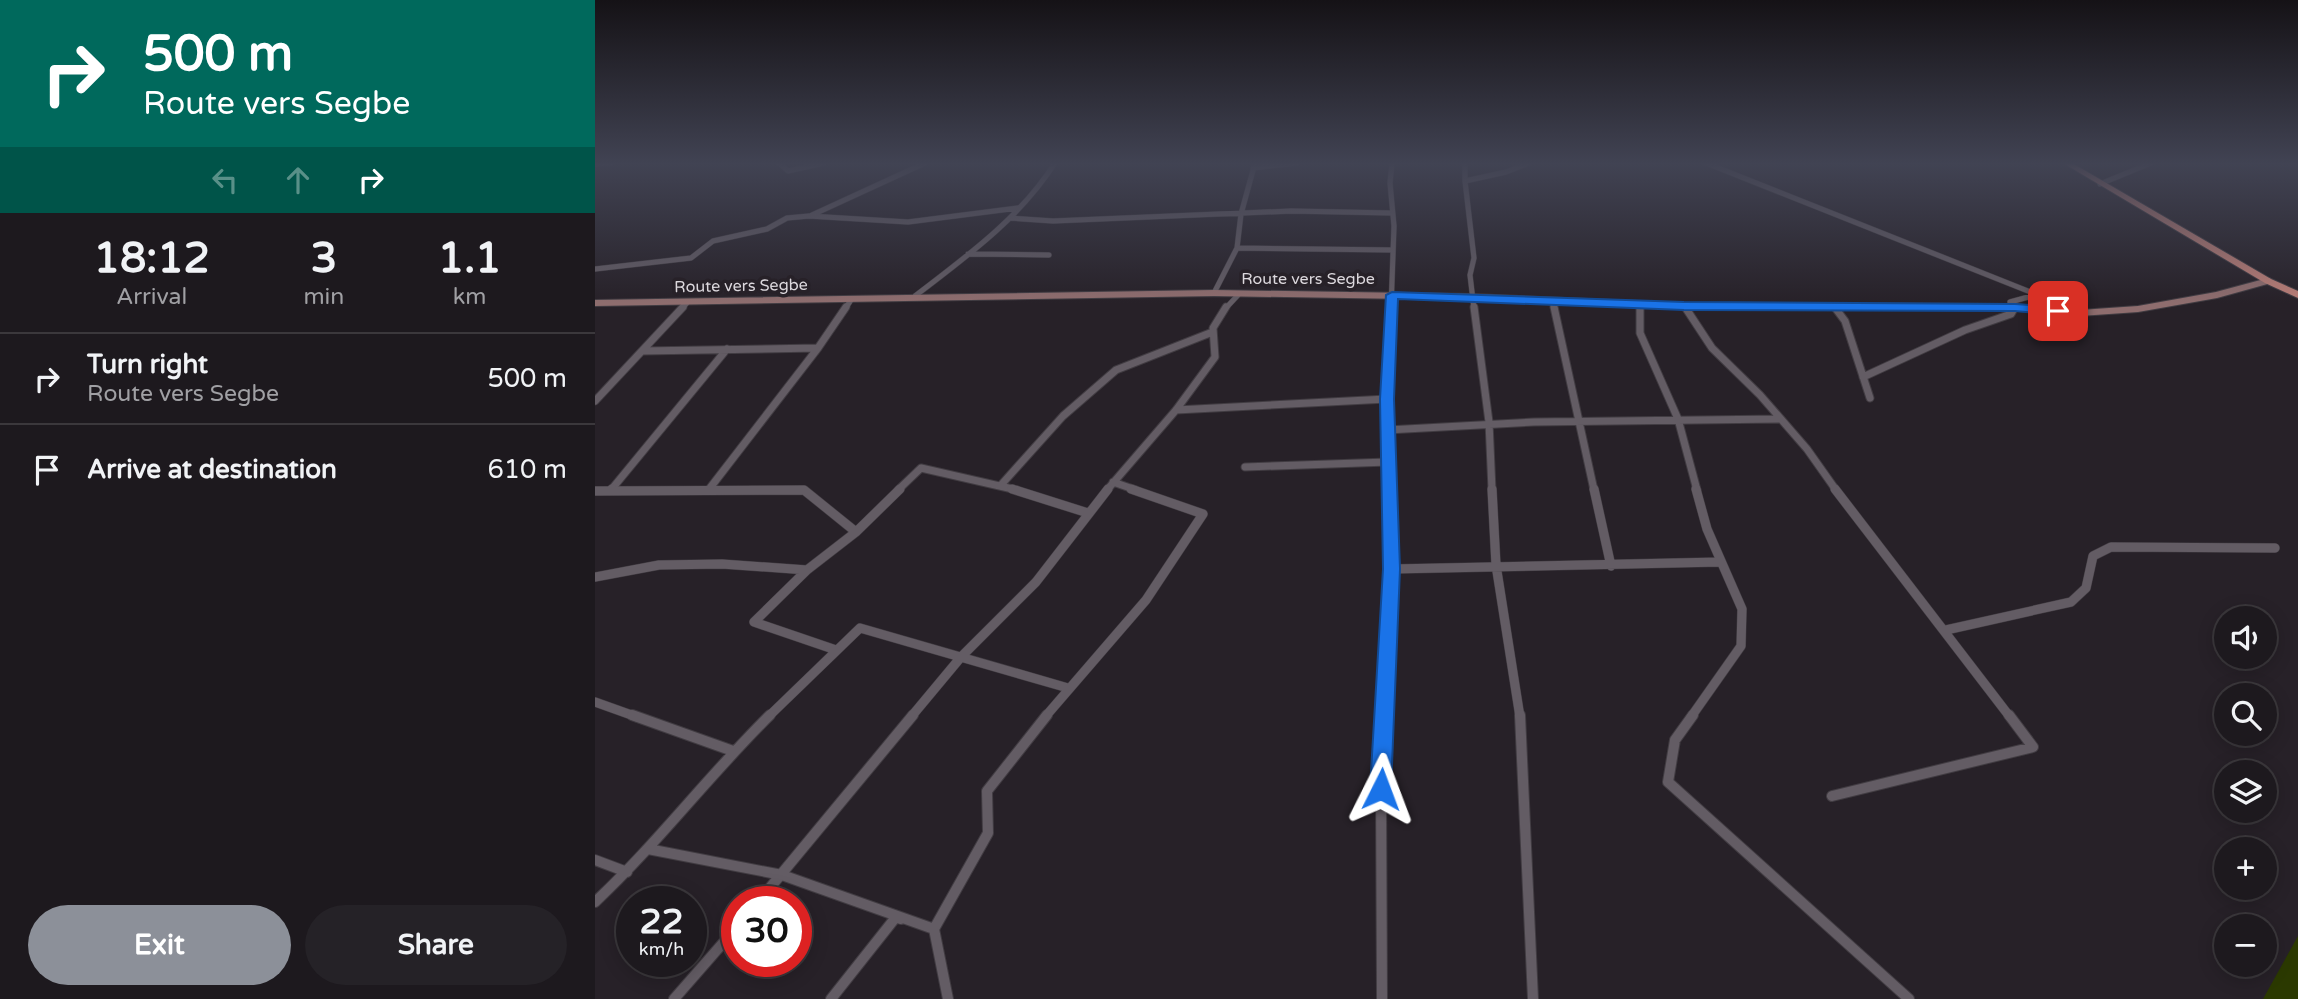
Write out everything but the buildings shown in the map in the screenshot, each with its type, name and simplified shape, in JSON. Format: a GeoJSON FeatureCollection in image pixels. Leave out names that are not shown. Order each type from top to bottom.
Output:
{"type":"FeatureCollection","features":[{"type":"Feature","properties":{"kind":"main road"},"geometry":{"type":"LineString","coordinates":[[2144,210],[2268,281],[2298,295]]}},
{"type":"Feature","properties":{"kind":"main road","name":"Route vers Segbe"},"geometry":{"type":"LineString","coordinates":[[595,303],[1214,293],[1472,297],[1640,305],[1836,309],[2015,307],[2104,312],[2217,295],[2268,281]]}},
{"type":"Feature","properties":{"kind":"street"},"geometry":{"type":"LineString","coordinates":[[809,216],[823,210]]}},
{"type":"Feature","properties":{"kind":"street"},"geometry":{"type":"LineString","coordinates":[[595,269],[691,258],[713,241],[767,229],[787,218],[809,216],[908,222],[1005,210]]}},
{"type":"Feature","properties":{"kind":"street"},"geometry":{"type":"LineString","coordinates":[[915,296],[1017,210]]}},
{"type":"Feature","properties":{"kind":"street"},"geometry":{"type":"LineString","coordinates":[[1214,293],[1237,248],[1242,210]]}},
{"type":"Feature","properties":{"kind":"street"},"geometry":{"type":"LineString","coordinates":[[1382,999],[1381,789],[1392,569],[1387,399],[1392,295],[1392,210]]}},
{"type":"Feature","properties":{"kind":"street"},"geometry":{"type":"LineString","coordinates":[[1468,210],[1474,258],[1469,275],[1489,422],[1496,565],[1519,702],[1533,999]]}},
{"type":"Feature","properties":{"kind":"street"},"geometry":{"type":"LineString","coordinates":[[1824,210],[2031,291],[2032,296],[2010,302],[2015,307],[2011,314],[1965,330],[1863,377]]}},
{"type":"Feature","properties":{"kind":"street"},"geometry":{"type":"LineString","coordinates":[[1010,218],[1053,221],[1241,214],[1392,213]]}},
{"type":"Feature","properties":{"kind":"street"},"geometry":{"type":"LineString","coordinates":[[1237,248],[1393,250]]}},
{"type":"Feature","properties":{"kind":"street"},"geometry":{"type":"LineString","coordinates":[[967,254],[1049,255]]}},
{"type":"Feature","properties":{"kind":"street"},"geometry":{"type":"LineString","coordinates":[[772,886],[961,657],[1036,582],[1113,482],[1176,410],[1216,357],[1210,333],[1216,319],[1239,294]]}},
{"type":"Feature","properties":{"kind":"street"},"geometry":{"type":"LineString","coordinates":[[710,488],[818,348],[851,300]]}},
{"type":"Feature","properties":{"kind":"street"},"geometry":{"type":"LineString","coordinates":[[1553,301],[1611,566]]}},
{"type":"Feature","properties":{"kind":"street"},"geometry":{"type":"LineString","coordinates":[[595,401],[687,303]]}},
{"type":"Feature","properties":{"kind":"street"},"geometry":{"type":"LineString","coordinates":[[1640,305],[1640,333],[1678,419],[1707,530],[1742,609],[1741,646],[1675,740],[1668,782],[1909,999]]}},
{"type":"Feature","properties":{"kind":"street"},"geometry":{"type":"LineString","coordinates":[[1684,306],[1712,348],[1807,449],[1862,527],[1880,544],[2033,747],[1832,796]]}},
{"type":"Feature","properties":{"kind":"street"},"geometry":{"type":"LineString","coordinates":[[1836,309],[1845,320],[1870,398]]}},
{"type":"Feature","properties":{"kind":"street"},"geometry":{"type":"LineString","coordinates":[[1001,485],[1063,416],[1116,370],[1210,333]]}},
{"type":"Feature","properties":{"kind":"street"},"geometry":{"type":"LineString","coordinates":[[642,351],[818,348]]}},
{"type":"Feature","properties":{"kind":"street"},"geometry":{"type":"LineString","coordinates":[[610,491],[727,349]]}},
{"type":"Feature","properties":{"kind":"street"},"geometry":{"type":"LineString","coordinates":[[1176,410],[1387,399]]}},
{"type":"Feature","properties":{"kind":"street"},"geometry":{"type":"LineString","coordinates":[[1387,430],[1489,422],[1579,419],[1779,419]]}},
{"type":"Feature","properties":{"kind":"street"},"geometry":{"type":"LineString","coordinates":[[1245,467],[1388,462]]}},
{"type":"Feature","properties":{"kind":"street"},"geometry":{"type":"LineString","coordinates":[[835,650],[754,622],[807,569],[856,532],[921,468],[1001,485],[1088,513]]}},
{"type":"Feature","properties":{"kind":"street"},"geometry":{"type":"LineString","coordinates":[[948,999],[934,929],[988,833],[987,791],[1068,688],[1146,600],[1203,514],[1113,482]]}},
{"type":"Feature","properties":{"kind":"street"},"geometry":{"type":"LineString","coordinates":[[595,491],[710,488],[804,490],[856,532]]}},
{"type":"Feature","properties":{"kind":"street"},"geometry":{"type":"LineString","coordinates":[[1946,631],[2071,602],[2087,588],[2093,556],[2111,547],[2275,548]]}},
{"type":"Feature","properties":{"kind":"street"},"geometry":{"type":"LineString","coordinates":[[1392,569],[1720,562]]}},
{"type":"Feature","properties":{"kind":"street"},"geometry":{"type":"LineString","coordinates":[[595,577],[659,565],[722,564],[807,569]]}},
{"type":"Feature","properties":{"kind":"street"},"geometry":{"type":"LineString","coordinates":[[595,902],[627,872],[733,751],[860,628],[1068,688]]}},
{"type":"Feature","properties":{"kind":"street"},"geometry":{"type":"LineString","coordinates":[[595,702],[733,751]]}},
{"type":"Feature","properties":{"kind":"street"},"geometry":{"type":"LineString","coordinates":[[648,849],[782,875],[934,929]]}},
{"type":"Feature","properties":{"kind":"street"},"geometry":{"type":"LineString","coordinates":[[595,860],[627,872]]}},
{"type":"Feature","properties":{"kind":"street"},"geometry":{"type":"LineString","coordinates":[[831,999],[896,917],[934,929]]}},
{"type":"Feature","properties":{"kind":"street"},"geometry":{"type":"LineString","coordinates":[[674,999],[721,945]]}},
{"type":"Feature","properties":{"kind":"green space"},"geometry":{"type":"Polygon","coordinates":[[[2298,936],[2298,999],[2263,999],[2298,936]]]}},
{"type":"Feature","properties":{"kind":"route"},"geometry":{"type":"LineString","coordinates":[[1381,789],[1392,569],[1387,399],[1392,295],[1640,305],[1836,309],[2015,307],[2058,311]]}}]}
